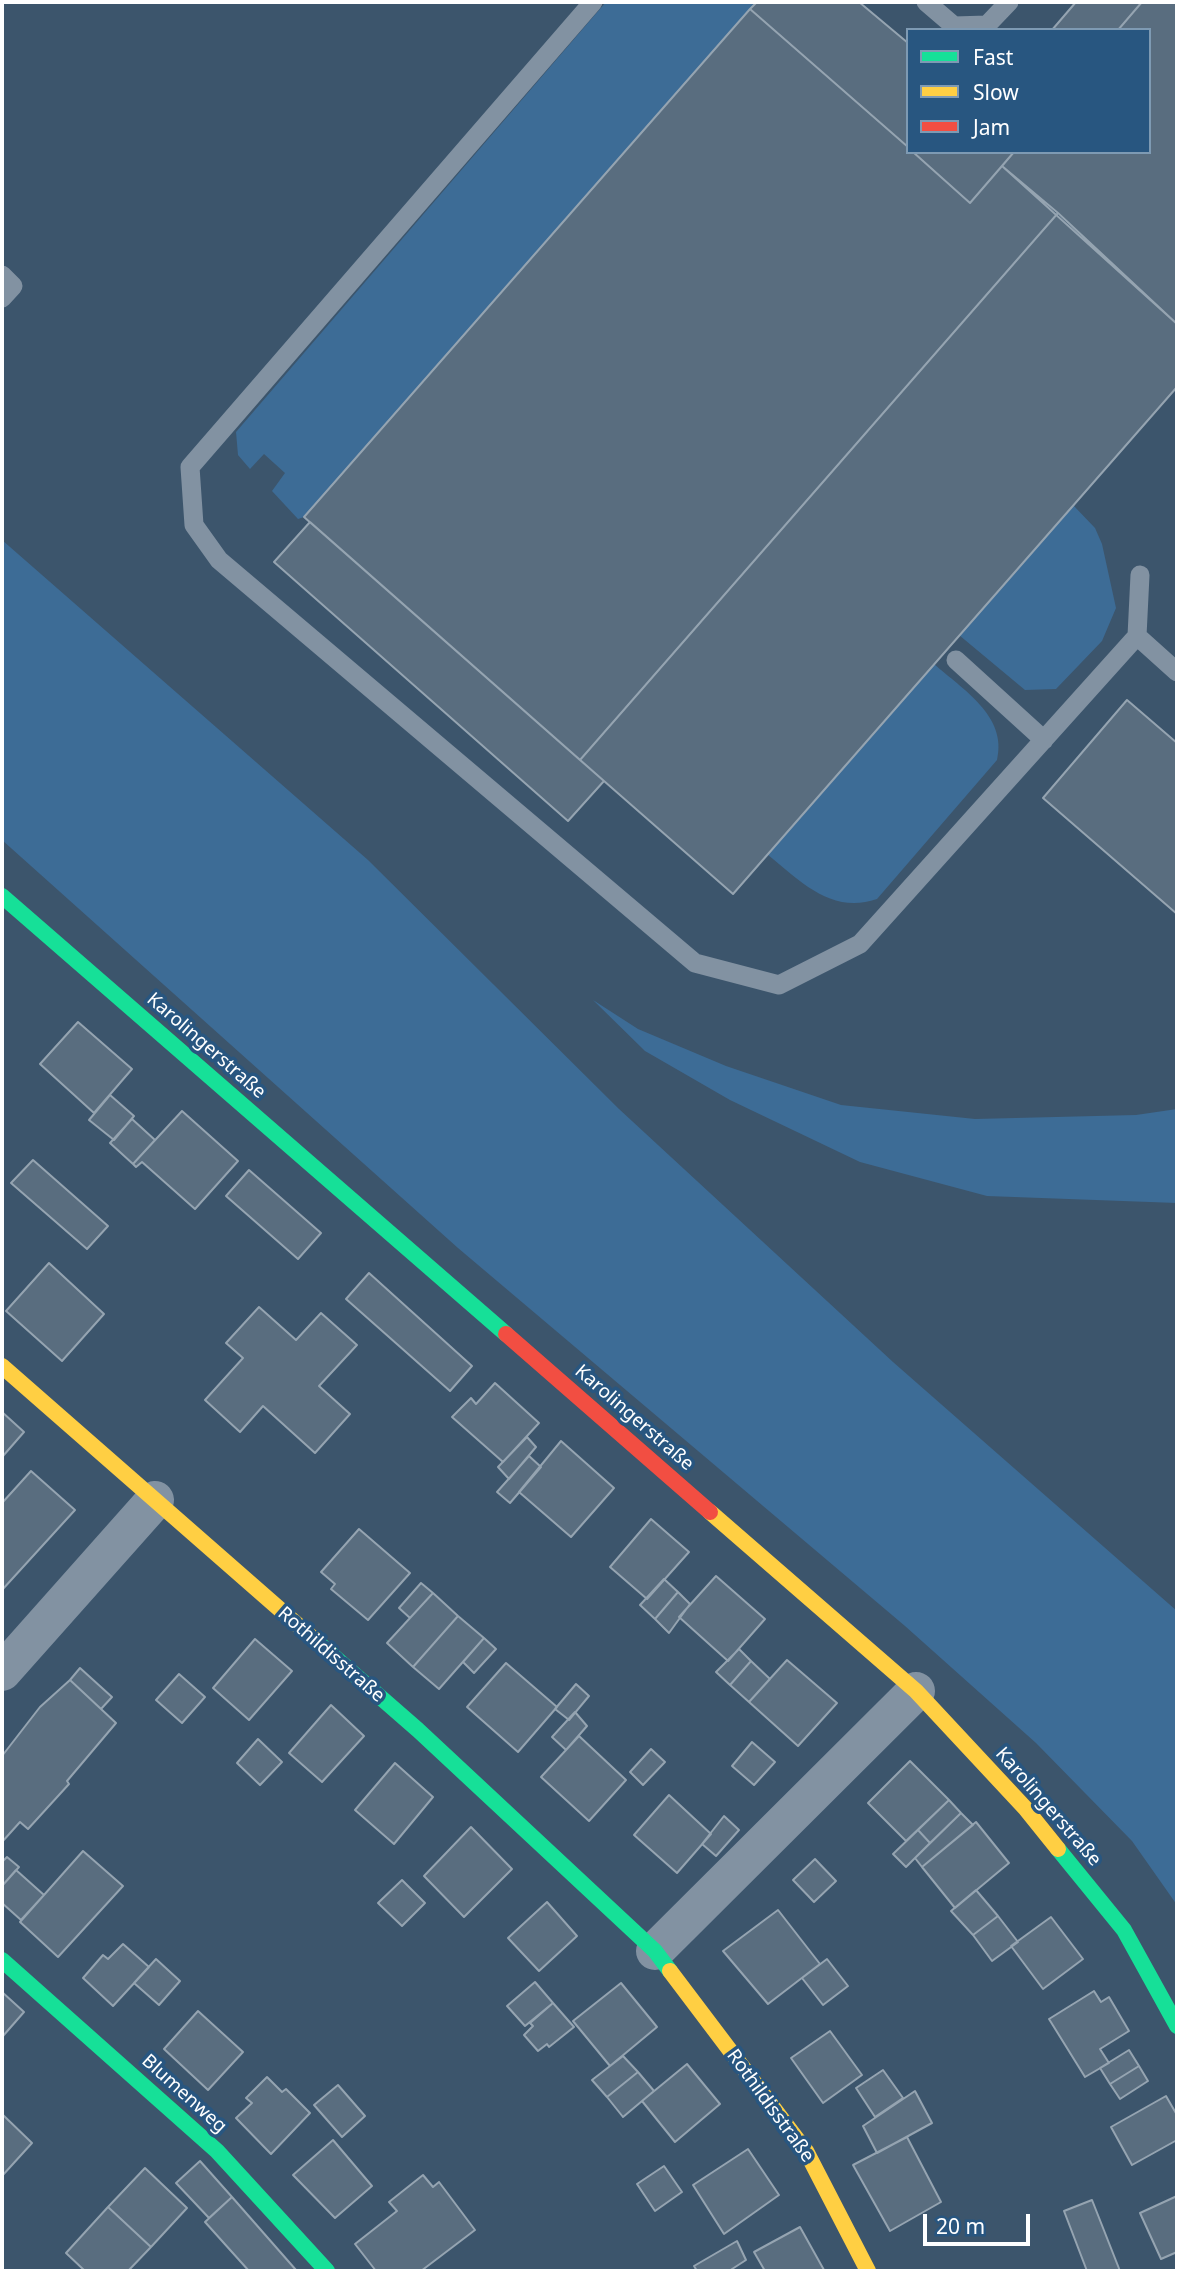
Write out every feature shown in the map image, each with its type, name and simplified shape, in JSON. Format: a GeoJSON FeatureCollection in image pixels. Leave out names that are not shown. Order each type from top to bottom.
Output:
{"type":"FeatureCollection","features":[{"type":"Feature","properties":{"kind":"street","name":"Karolingerstraße"},"geometry":{"type":"LineString","coordinates":[[2,896],[916,1691],[1025,1808],[1124,1930],[1177,2026]]}},
{"type":"Feature","properties":{"kind":"street","name":"Rothildisstraße"},"geometry":{"type":"LineString","coordinates":[[2,1366],[418,1730],[655,1951],[806,2151],[868,2271]]}},
{"type":"Feature","properties":{"kind":"street"},"geometry":{"type":"LineString","coordinates":[[2,1672],[155,1500]]}},
{"type":"Feature","properties":{"kind":"street"},"geometry":{"type":"LineString","coordinates":[[655,1951],[916,1691]]}},
{"type":"Feature","properties":{"kind":"street","name":"Blumenweg"},"geometry":{"type":"LineString","coordinates":[[2,1960],[217,2151],[327,2271]]}},
{"type":"Feature","properties":{"kind":"lane"},"geometry":{"type":"LineString","coordinates":[[593,2],[190,467],[194,525],[219,560],[695,963],[779,985],[860,944],[1137,636],[1140,575]]}},
{"type":"Feature","properties":{"kind":"lane"},"geometry":{"type":"LineString","coordinates":[[926,2],[954,26],[987,25],[1009,2]]}},
{"type":"Feature","properties":{"kind":"lane"},"geometry":{"type":"LineString","coordinates":[[2,275],[13,286],[2,298]]}},
{"type":"Feature","properties":{"kind":"lane"},"geometry":{"type":"LineString","coordinates":[[1137,636],[1177,672]]}},
{"type":"Feature","properties":{"kind":"lane"},"geometry":{"type":"LineString","coordinates":[[956,660],[1044,740]]}},
{"type":"Feature","properties":{"kind":"shaded area"},"geometry":{"type":"Polygon","coordinates":[[[606,2],[757,2],[304,517],[298,519],[272,491],[285,473],[264,454],[250,469],[238,455],[236,432],[606,2]]]}},
{"type":"Feature","properties":{"kind":"shaded area"},"geometry":{"type":"Polygon","coordinates":[[[1073,505],[1095,528],[1102,544],[1116,608],[1102,641],[1056,689],[1025,690],[959,635],[1073,505]]]}},
{"type":"Feature","properties":{"kind":"shaded area"},"geometry":{"type":"Polygon","coordinates":[[[2,540],[368,860],[619,1109],[893,1362],[1177,1611],[1177,1905],[1132,1841],[1036,1743],[905,1626],[458,1248],[2,840],[2,540]]]}},
{"type":"Feature","properties":{"kind":"shaded area"},"geometry":{"type":"Polygon","coordinates":[[[934,664],[969,694],[989,717],[999,744],[997,760],[877,899],[845,903],[818,893],[767,854],[934,664]]]}},
{"type":"Feature","properties":{"kind":"shaded area"},"geometry":{"type":"Polygon","coordinates":[[[593,1000],[638,1029],[726,1066],[841,1105],[975,1119],[1136,1115],[1177,1109],[1177,1203],[987,1196],[860,1162],[730,1100],[645,1051],[593,1000]]]}},
{"type":"Feature","properties":{"kind":"building"},"geometry":{"type":"Polygon","coordinates":[[[757,2],[859,2],[906,41],[906,145],[750,9],[757,2]]]}},
{"type":"Feature","properties":{"kind":"building"},"geometry":{"type":"Polygon","coordinates":[[[1076,2],[1142,2],[1120,28],[1054,28],[1076,2]]]}},
{"type":"Feature","properties":{"kind":"building"},"geometry":{"type":"Polygon","coordinates":[[[1142,2],[1177,2],[1177,324],[1002,166],[1012,154],[1151,154],[1151,28],[1120,28],[1142,2]]]}},
{"type":"Feature","properties":{"kind":"building"},"geometry":{"type":"Polygon","coordinates":[[[750,9],[906,145],[906,154],[915,154],[970,203],[1002,166],[1058,213],[580,760],[304,517],[750,9]]]}},
{"type":"Feature","properties":{"kind":"building"},"geometry":{"type":"Polygon","coordinates":[[[915,154],[1012,154],[970,203],[915,154]]]}},
{"type":"Feature","properties":{"kind":"building"},"geometry":{"type":"Polygon","coordinates":[[[1058,213],[1177,324],[1177,387],[733,894],[580,760],[1058,213]]]}},
{"type":"Feature","properties":{"kind":"building"},"geometry":{"type":"Polygon","coordinates":[[[310,522],[604,781],[568,821],[274,562],[310,522]]]}},
{"type":"Feature","properties":{"kind":"building"},"geometry":{"type":"Polygon","coordinates":[[[1127,700],[1177,743],[1177,914],[1043,798],[1127,700]]]}},
{"type":"Feature","properties":{"kind":"building"},"geometry":{"type":"Polygon","coordinates":[[[78,1022],[132,1069],[94,1113],[40,1064],[78,1022]]]}},
{"type":"Feature","properties":{"kind":"building"},"geometry":{"type":"Polygon","coordinates":[[[110,1095],[134,1116],[114,1140],[89,1120],[110,1095]]]}},
{"type":"Feature","properties":{"kind":"building"},"geometry":{"type":"Polygon","coordinates":[[[182,1111],[238,1161],[195,1209],[142,1162],[136,1167],[133,1164],[182,1111]]]}},
{"type":"Feature","properties":{"kind":"building"},"geometry":{"type":"Polygon","coordinates":[[[132,1119],[155,1140],[133,1164],[110,1143],[132,1119]]]}},
{"type":"Feature","properties":{"kind":"building"},"geometry":{"type":"Polygon","coordinates":[[[33,1160],[108,1226],[87,1249],[11,1183],[33,1160]]]}},
{"type":"Feature","properties":{"kind":"building"},"geometry":{"type":"Polygon","coordinates":[[[249,1170],[321,1233],[298,1259],[226,1196],[249,1170]]]}},
{"type":"Feature","properties":{"kind":"building"},"geometry":{"type":"Polygon","coordinates":[[[49,1263],[104,1314],[62,1361],[6,1311],[49,1263]]]}},
{"type":"Feature","properties":{"kind":"building"},"geometry":{"type":"Polygon","coordinates":[[[369,1273],[472,1366],[450,1391],[346,1299],[369,1273]]]}},
{"type":"Feature","properties":{"kind":"building"},"geometry":{"type":"Polygon","coordinates":[[[259,1307],[296,1340],[321,1313],[357,1345],[319,1386],[350,1414],[315,1453],[263,1406],[240,1432],[205,1400],[243,1358],[226,1343],[259,1307]]]}},
{"type":"Feature","properties":{"kind":"building"},"geometry":{"type":"Polygon","coordinates":[[[495,1383],[539,1423],[503,1462],[452,1417],[471,1398],[476,1404],[495,1383]]]}},
{"type":"Feature","properties":{"kind":"building"},"geometry":{"type":"Polygon","coordinates":[[[2,1412],[24,1432],[3,1456],[2,1455],[2,1412]]]}},
{"type":"Feature","properties":{"kind":"building"},"geometry":{"type":"Polygon","coordinates":[[[527,1437],[536,1447],[509,1479],[498,1467],[527,1437]]]}},
{"type":"Feature","properties":{"kind":"building"},"geometry":{"type":"Polygon","coordinates":[[[561,1441],[614,1488],[571,1537],[519,1492],[561,1441]]]}},
{"type":"Feature","properties":{"kind":"building"},"geometry":{"type":"Polygon","coordinates":[[[529,1456],[541,1467],[510,1503],[497,1492],[529,1456]]]}},
{"type":"Feature","properties":{"kind":"building"},"geometry":{"type":"Polygon","coordinates":[[[31,1471],[75,1510],[2,1590],[2,1503],[31,1471]]]}},
{"type":"Feature","properties":{"kind":"building"},"geometry":{"type":"Polygon","coordinates":[[[651,1519],[689,1552],[647,1599],[610,1567],[651,1519]]]}},
{"type":"Feature","properties":{"kind":"building"},"geometry":{"type":"Polygon","coordinates":[[[359,1529],[410,1573],[368,1620],[331,1589],[335,1584],[321,1572],[359,1529]]]}},
{"type":"Feature","properties":{"kind":"building"},"geometry":{"type":"Polygon","coordinates":[[[716,1576],[765,1619],[728,1661],[679,1617],[716,1576]]]}},
{"type":"Feature","properties":{"kind":"building"},"geometry":{"type":"Polygon","coordinates":[[[664,1579],[678,1592],[655,1619],[640,1605],[664,1579]]]}},
{"type":"Feature","properties":{"kind":"building"},"geometry":{"type":"Polygon","coordinates":[[[421,1583],[433,1593],[410,1618],[399,1608],[421,1583]]]}},
{"type":"Feature","properties":{"kind":"building"},"geometry":{"type":"Polygon","coordinates":[[[678,1592],[690,1604],[669,1633],[655,1619],[678,1592]]]}},
{"type":"Feature","properties":{"kind":"building"},"geometry":{"type":"Polygon","coordinates":[[[433,1593],[458,1616],[413,1667],[387,1643],[433,1593]]]}},
{"type":"Feature","properties":{"kind":"building"},"geometry":{"type":"Polygon","coordinates":[[[458,1616],[484,1638],[439,1689],[413,1667],[458,1616]]]}},
{"type":"Feature","properties":{"kind":"building"},"geometry":{"type":"Polygon","coordinates":[[[484,1638],[496,1649],[474,1673],[463,1662],[484,1638]]]}},
{"type":"Feature","properties":{"kind":"building"},"geometry":{"type":"Polygon","coordinates":[[[255,1639],[292,1671],[249,1720],[213,1688],[255,1639]]]}},
{"type":"Feature","properties":{"kind":"building"},"geometry":{"type":"Polygon","coordinates":[[[739,1649],[751,1661],[730,1685],[716,1672],[739,1649]]]}},
{"type":"Feature","properties":{"kind":"building"},"geometry":{"type":"Polygon","coordinates":[[[787,1660],[837,1703],[798,1746],[749,1702],[787,1660]]]}},
{"type":"Feature","properties":{"kind":"building"},"geometry":{"type":"Polygon","coordinates":[[[751,1661],[770,1679],[749,1702],[730,1685],[751,1661]]]}},
{"type":"Feature","properties":{"kind":"building"},"geometry":{"type":"Polygon","coordinates":[[[506,1663],[557,1707],[518,1752],[467,1707],[506,1663]]]}},
{"type":"Feature","properties":{"kind":"building"},"geometry":{"type":"Polygon","coordinates":[[[80,1668],[112,1697],[101,1709],[70,1680],[80,1668]]]}},
{"type":"Feature","properties":{"kind":"building"},"geometry":{"type":"Polygon","coordinates":[[[179,1674],[205,1697],[182,1723],[156,1700],[179,1674]]]}},
{"type":"Feature","properties":{"kind":"building"},"geometry":{"type":"Polygon","coordinates":[[[70,1680],[116,1723],[67,1781],[69,1784],[28,1829],[20,1822],[2,1842],[2,1756],[40,1707],[70,1680]]]}},
{"type":"Feature","properties":{"kind":"building"},"geometry":{"type":"Polygon","coordinates":[[[576,1684],[589,1696],[569,1720],[555,1709],[576,1684]]]}},
{"type":"Feature","properties":{"kind":"building"},"geometry":{"type":"Polygon","coordinates":[[[331,1705],[364,1736],[322,1782],[289,1753],[331,1705]]]}},
{"type":"Feature","properties":{"kind":"building"},"geometry":{"type":"Polygon","coordinates":[[[575,1712],[587,1726],[566,1750],[552,1737],[575,1712]]]}},
{"type":"Feature","properties":{"kind":"building"},"geometry":{"type":"Polygon","coordinates":[[[579,1736],[626,1780],[589,1821],[541,1777],[579,1736]]]}},
{"type":"Feature","properties":{"kind":"building"},"geometry":{"type":"Polygon","coordinates":[[[258,1739],[282,1762],[260,1785],[237,1763],[258,1739]]]}},
{"type":"Feature","properties":{"kind":"building"},"geometry":{"type":"Polygon","coordinates":[[[752,1742],[775,1762],[754,1785],[732,1766],[752,1742]]]}},
{"type":"Feature","properties":{"kind":"building"},"geometry":{"type":"Polygon","coordinates":[[[651,1749],[665,1762],[643,1785],[630,1772],[651,1749]]]}},
{"type":"Feature","properties":{"kind":"building"},"geometry":{"type":"Polygon","coordinates":[[[910,1761],[949,1800],[906,1841],[868,1803],[910,1761]]]}},
{"type":"Feature","properties":{"kind":"building"},"geometry":{"type":"Polygon","coordinates":[[[395,1763],[433,1797],[394,1844],[355,1810],[395,1763]]]}},
{"type":"Feature","properties":{"kind":"building"},"geometry":{"type":"Polygon","coordinates":[[[669,1795],[711,1834],[677,1873],[634,1835],[669,1795]]]}},
{"type":"Feature","properties":{"kind":"building"},"geometry":{"type":"Polygon","coordinates":[[[949,1800],[961,1813],[930,1843],[918,1830],[949,1800]]]}},
{"type":"Feature","properties":{"kind":"building"},"geometry":{"type":"Polygon","coordinates":[[[961,1813],[973,1825],[922,1867],[915,1858],[961,1813]]]}},
{"type":"Feature","properties":{"kind":"building"},"geometry":{"type":"Polygon","coordinates":[[[724,1816],[739,1830],[716,1856],[702,1844],[724,1816]]]}},
{"type":"Feature","properties":{"kind":"building"},"geometry":{"type":"Polygon","coordinates":[[[976,1822],[1009,1863],[955,1908],[922,1867],[976,1822]]]}},
{"type":"Feature","properties":{"kind":"building"},"geometry":{"type":"Polygon","coordinates":[[[471,1827],[512,1869],[464,1917],[424,1876],[471,1827]]]}},
{"type":"Feature","properties":{"kind":"building"},"geometry":{"type":"Polygon","coordinates":[[[918,1830],[930,1843],[906,1867],[893,1854],[918,1830]]]}},
{"type":"Feature","properties":{"kind":"building"},"geometry":{"type":"Polygon","coordinates":[[[83,1851],[123,1886],[58,1957],[20,1922],[83,1851]]]}},
{"type":"Feature","properties":{"kind":"building"},"geometry":{"type":"Polygon","coordinates":[[[7,1857],[19,1867],[2,1886],[2,1862],[7,1857]]]}},
{"type":"Feature","properties":{"kind":"building"},"geometry":{"type":"Polygon","coordinates":[[[815,1859],[836,1881],[814,1902],[793,1880],[815,1859]]]}},
{"type":"Feature","properties":{"kind":"building"},"geometry":{"type":"Polygon","coordinates":[[[16,1870],[44,1895],[21,1920],[2,1903],[2,1886],[16,1870]]]}},
{"type":"Feature","properties":{"kind":"building"},"geometry":{"type":"Polygon","coordinates":[[[402,1880],[425,1903],[402,1926],[378,1903],[402,1880]]]}},
{"type":"Feature","properties":{"kind":"building"},"geometry":{"type":"Polygon","coordinates":[[[976,1890],[998,1916],[973,1935],[951,1911],[976,1890]]]}},
{"type":"Feature","properties":{"kind":"building"},"geometry":{"type":"Polygon","coordinates":[[[547,1902],[577,1936],[539,1971],[508,1938],[547,1902]]]}},
{"type":"Feature","properties":{"kind":"building"},"geometry":{"type":"Polygon","coordinates":[[[778,1910],[820,1964],[768,2004],[723,1951],[778,1910]]]}},
{"type":"Feature","properties":{"kind":"building"},"geometry":{"type":"Polygon","coordinates":[[[998,1916],[1018,1942],[992,1961],[973,1935],[998,1916]]]}},
{"type":"Feature","properties":{"kind":"building"},"geometry":{"type":"Polygon","coordinates":[[[1051,1917],[1083,1959],[1043,1989],[1011,1946],[1051,1917]]]}},
{"type":"Feature","properties":{"kind":"building"},"geometry":{"type":"Polygon","coordinates":[[[123,1944],[149,1967],[113,2006],[83,1978],[103,1955],[108,1959],[123,1944]]]}},
{"type":"Feature","properties":{"kind":"building"},"geometry":{"type":"Polygon","coordinates":[[[156,1959],[180,1981],[159,2005],[134,1983],[156,1959]]]}},
{"type":"Feature","properties":{"kind":"building"},"geometry":{"type":"Polygon","coordinates":[[[827,1959],[848,1986],[823,2005],[802,1978],[827,1959]]]}},
{"type":"Feature","properties":{"kind":"building"},"geometry":{"type":"Polygon","coordinates":[[[535,1982],[553,2003],[525,2026],[507,2006],[535,1982]]]}},
{"type":"Feature","properties":{"kind":"building"},"geometry":{"type":"Polygon","coordinates":[[[621,1983],[657,2027],[610,2066],[573,2021],[621,1983]]]}},
{"type":"Feature","properties":{"kind":"building"},"geometry":{"type":"Polygon","coordinates":[[[1094,1991],[1101,2002],[1109,1997],[1129,2031],[1100,2049],[1109,2063],[1085,2077],[1049,2019],[1094,1991]]]}},
{"type":"Feature","properties":{"kind":"building"},"geometry":{"type":"Polygon","coordinates":[[[2,1992],[24,2012],[3,2036],[2,2036],[2,1992]]]}},
{"type":"Feature","properties":{"kind":"building"},"geometry":{"type":"Polygon","coordinates":[[[553,2003],[574,2027],[549,2047],[547,2044],[538,2051],[524,2035],[533,2026],[530,2023],[553,2003]]]}},
{"type":"Feature","properties":{"kind":"building"},"geometry":{"type":"Polygon","coordinates":[[[198,2011],[243,2052],[208,2090],[164,2049],[198,2011]]]}},
{"type":"Feature","properties":{"kind":"building"},"geometry":{"type":"Polygon","coordinates":[[[830,2031],[862,2075],[823,2103],[791,2058],[830,2031]]]}},
{"type":"Feature","properties":{"kind":"building"},"geometry":{"type":"Polygon","coordinates":[[[1129,2050],[1139,2066],[1110,2084],[1100,2068],[1129,2050]]]}},
{"type":"Feature","properties":{"kind":"building"},"geometry":{"type":"Polygon","coordinates":[[[623,2056],[638,2072],[607,2097],[592,2080],[623,2056]]]}},
{"type":"Feature","properties":{"kind":"building"},"geometry":{"type":"Polygon","coordinates":[[[687,2064],[720,2104],[675,2142],[642,2101],[687,2064]]]}},
{"type":"Feature","properties":{"kind":"building"},"geometry":{"type":"Polygon","coordinates":[[[1139,2066],[1148,2081],[1120,2099],[1110,2084],[1139,2066]]]}},
{"type":"Feature","properties":{"kind":"building"},"geometry":{"type":"Polygon","coordinates":[[[883,2070],[903,2098],[875,2117],[856,2088],[883,2070]]]}},
{"type":"Feature","properties":{"kind":"building"},"geometry":{"type":"Polygon","coordinates":[[[638,2072],[654,2091],[623,2117],[607,2097],[638,2072]]]}},
{"type":"Feature","properties":{"kind":"building"},"geometry":{"type":"Polygon","coordinates":[[[267,2077],[282,2092],[286,2089],[310,2113],[271,2154],[236,2118],[252,2103],[246,2098],[267,2077]]]}},
{"type":"Feature","properties":{"kind":"building"},"geometry":{"type":"Polygon","coordinates":[[[338,2085],[365,2116],[342,2137],[314,2105],[338,2085]]]}},
{"type":"Feature","properties":{"kind":"building"},"geometry":{"type":"Polygon","coordinates":[[[915,2091],[932,2123],[877,2153],[863,2126],[915,2091]]]}},
{"type":"Feature","properties":{"kind":"building"},"geometry":{"type":"Polygon","coordinates":[[[1166,2096],[1177,2115],[1177,2140],[1132,2165],[1111,2127],[1166,2096]]]}},
{"type":"Feature","properties":{"kind":"building"},"geometry":{"type":"Polygon","coordinates":[[[2,2114],[32,2143],[2,2176],[2,2114]]]}},
{"type":"Feature","properties":{"kind":"building"},"geometry":{"type":"Polygon","coordinates":[[[907,2137],[941,2202],[890,2231],[853,2165],[907,2137]]]}},
{"type":"Feature","properties":{"kind":"building"},"geometry":{"type":"Polygon","coordinates":[[[333,2140],[372,2186],[335,2218],[293,2175],[333,2140]]]}},
{"type":"Feature","properties":{"kind":"building"},"geometry":{"type":"Polygon","coordinates":[[[748,2149],[779,2195],[724,2234],[693,2185],[748,2149]]]}},
{"type":"Feature","properties":{"kind":"building"},"geometry":{"type":"Polygon","coordinates":[[[200,2161],[232,2197],[209,2218],[176,2183],[200,2161]]]}},
{"type":"Feature","properties":{"kind":"building"},"geometry":{"type":"Polygon","coordinates":[[[664,2166],[682,2192],[655,2211],[637,2184],[664,2166]]]}},
{"type":"Feature","properties":{"kind":"building"},"geometry":{"type":"Polygon","coordinates":[[[145,2168],[187,2208],[151,2247],[108,2207],[145,2168]]]}},
{"type":"Feature","properties":{"kind":"building"},"geometry":{"type":"Polygon","coordinates":[[[423,2175],[433,2187],[439,2182],[475,2230],[421,2271],[376,2271],[355,2244],[397,2211],[389,2202],[423,2175]]]}},
{"type":"Feature","properties":{"kind":"building"},"geometry":{"type":"Polygon","coordinates":[[[1177,2196],[1177,2252],[1161,2259],[1140,2213],[1177,2196]]]}},
{"type":"Feature","properties":{"kind":"building"},"geometry":{"type":"Polygon","coordinates":[[[232,2197],[296,2270],[249,2271],[205,2222],[232,2197]]]}},
{"type":"Feature","properties":{"kind":"building"},"geometry":{"type":"Polygon","coordinates":[[[1092,2200],[1120,2271],[1087,2271],[1064,2211],[1092,2200]]]}},
{"type":"Feature","properties":{"kind":"building"},"geometry":{"type":"Polygon","coordinates":[[[108,2207],[151,2247],[128,2271],[85,2271],[66,2253],[108,2207]]]}},
{"type":"Feature","properties":{"kind":"building"},"geometry":{"type":"Polygon","coordinates":[[[800,2227],[824,2270],[765,2271],[754,2252],[800,2227]]]}},
{"type":"Feature","properties":{"kind":"building"},"geometry":{"type":"Polygon","coordinates":[[[737,2241],[746,2260],[729,2271],[697,2271],[694,2266],[737,2241]]]}},
{"type":"Feature","properties":{"kind":"traffic: fast"},"geometry":{"type":"LineString","coordinates":[[2,896],[506,1334]]}},
{"type":"Feature","properties":{"kind":"traffic: fast"},"geometry":{"type":"LineString","coordinates":[[316,1641],[418,1730],[655,1951],[670,1971]]}},
{"type":"Feature","properties":{"kind":"traffic: fast"},"geometry":{"type":"LineString","coordinates":[[1058,1849],[1124,1930],[1177,2026]]}},
{"type":"Feature","properties":{"kind":"traffic: fast"},"geometry":{"type":"LineString","coordinates":[[2,1960],[217,2151],[327,2271]]}},
{"type":"Feature","properties":{"kind":"traffic: slow"},"geometry":{"type":"LineString","coordinates":[[2,1366],[316,1641]]}},
{"type":"Feature","properties":{"kind":"traffic: slow"},"geometry":{"type":"LineString","coordinates":[[710,1512],[916,1691],[1025,1808],[1058,1849]]}},
{"type":"Feature","properties":{"kind":"traffic: slow"},"geometry":{"type":"LineString","coordinates":[[670,1971],[806,2151],[868,2271]]}},
{"type":"Feature","properties":{"kind":"traffic: jam"},"geometry":{"type":"LineString","coordinates":[[506,1334],[710,1512]]}}]}
